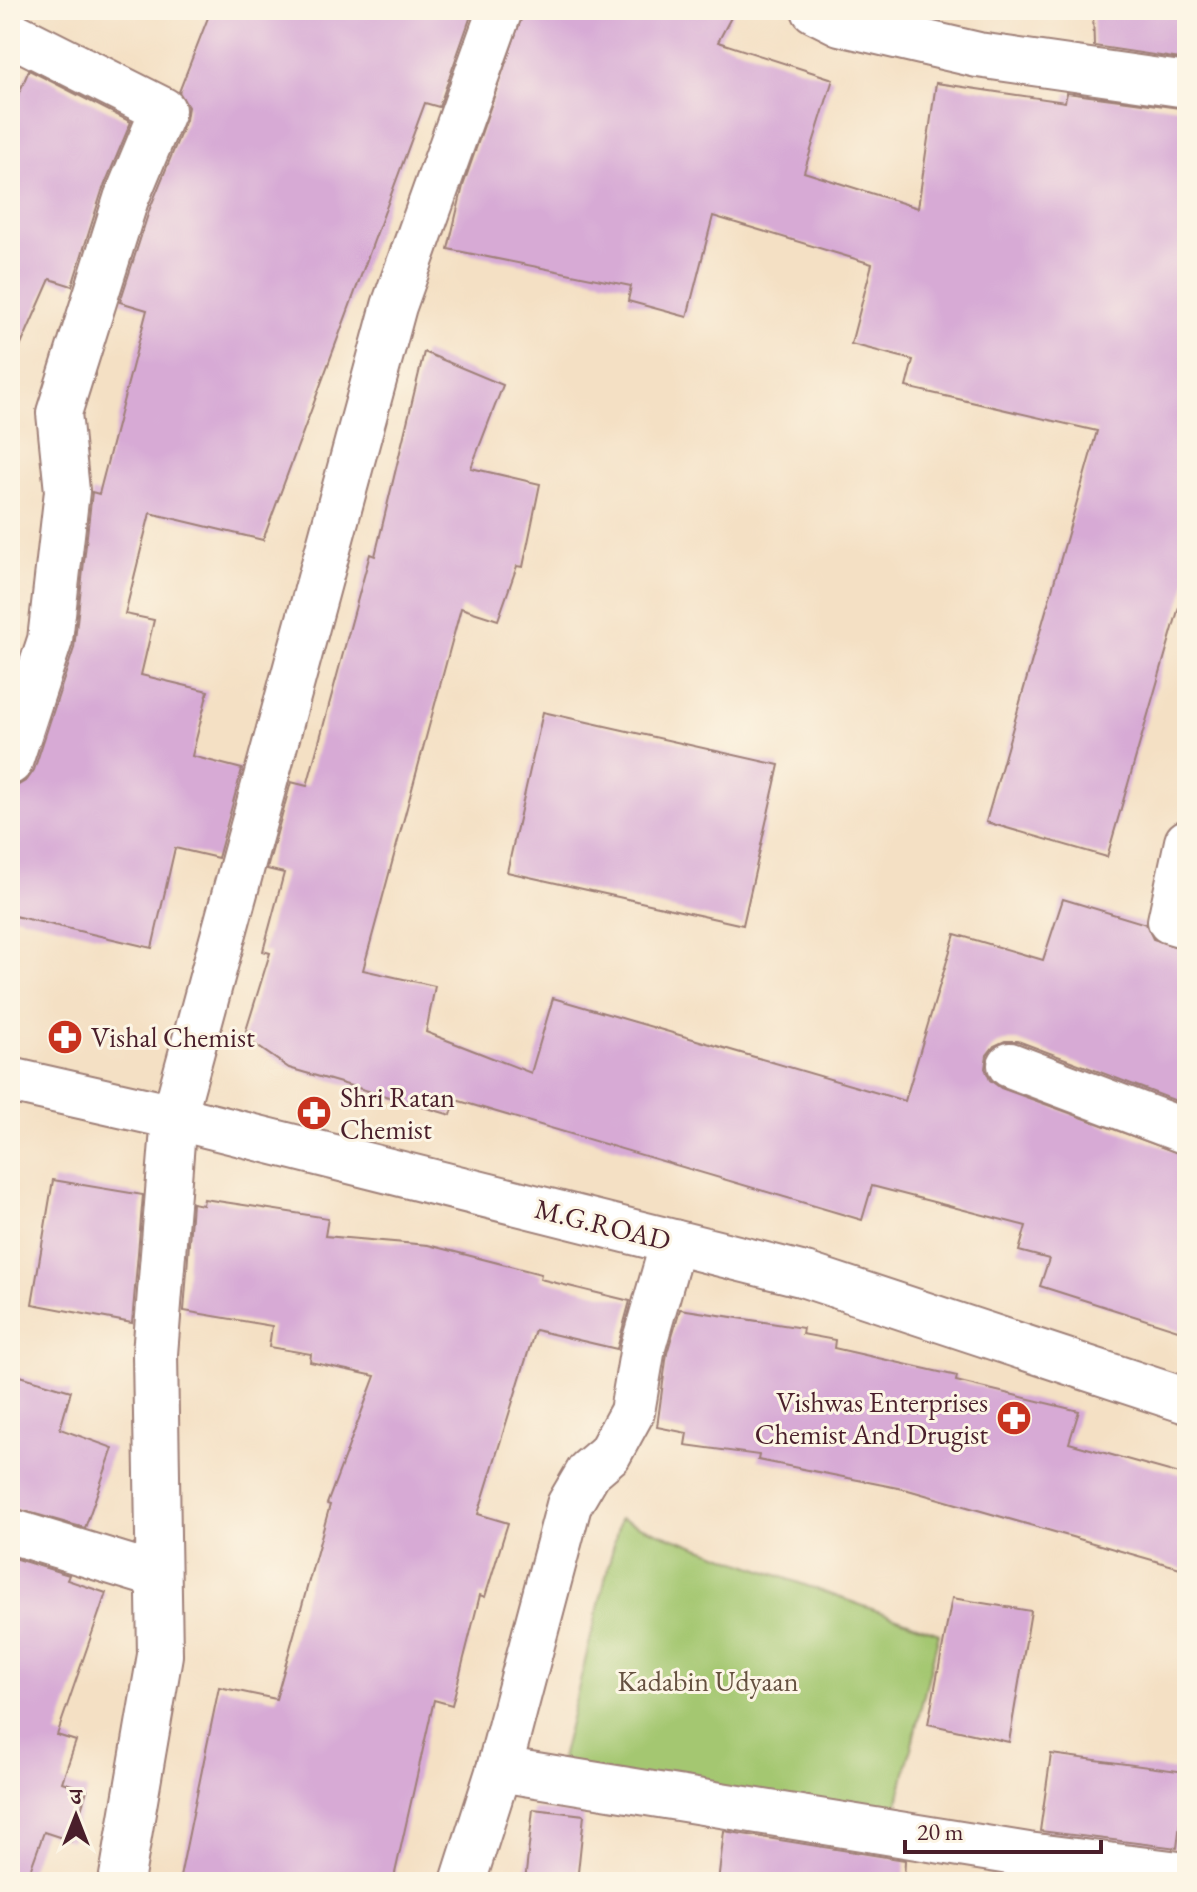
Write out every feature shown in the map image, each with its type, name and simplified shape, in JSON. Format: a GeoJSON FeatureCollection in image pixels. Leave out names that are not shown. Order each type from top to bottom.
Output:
{"type":"FeatureCollection","features":[{"type":"Feature","properties":{"kind":"street"},"geometry":{"type":"LineString","coordinates":[[121,1882],[160,1655],[155,1354],[174,1117],[394,306],[500,10]]}},
{"type":"Feature","properties":{"kind":"street"},"geometry":{"type":"LineString","coordinates":[[814,10],[840,23],[978,55],[1187,85]]}},
{"type":"Feature","properties":{"kind":"street"},"geometry":{"type":"LineString","coordinates":[[10,33],[163,110],[126,199],[59,413],[67,491],[50,640],[10,762]]}},
{"type":"Feature","properties":{"kind":"street"},"geometry":{"type":"LineString","coordinates":[[1187,842],[1170,921],[1187,926]]}},
{"type":"Feature","properties":{"kind":"street"},"geometry":{"type":"LineString","coordinates":[[1010,1065],[1187,1132]]}},
{"type":"Feature","properties":{"kind":"street","name":"M.G.ROAD"},"geometry":{"type":"LineString","coordinates":[[10,1080],[174,1117],[805,1275],[1187,1401]]}},
{"type":"Feature","properties":{"kind":"street"},"geometry":{"type":"LineString","coordinates":[[463,1882],[499,1769],[569,1505],[589,1471],[609,1454],[632,1412],[643,1347],[673,1242]]}},
{"type":"Feature","properties":{"kind":"street"},"geometry":{"type":"LineString","coordinates":[[10,1531],[158,1576]]}},
{"type":"Feature","properties":{"kind":"street"},"geometry":{"type":"LineString","coordinates":[[499,1769],[1028,1855],[1187,1875]]}},
{"type":"Feature","properties":{"kind":"green space","name":"Kadabin Udyaan"},"geometry":{"type":"Polygon","coordinates":[[[620,1519],[939,1633],[887,1847],[557,1775],[620,1519]]]}},
{"type":"Feature","properties":{"kind":"building"},"geometry":{"type":"Polygon","coordinates":[[[211,10],[473,10],[439,107],[425,103],[263,540],[150,513],[125,614],[154,620],[141,675],[208,691],[192,756],[242,769],[218,858],[175,848],[152,948],[10,915],[10,814],[17,786],[27,780],[34,770],[74,648],[92,492],[99,494],[147,310],[120,302],[150,208],[186,120],[188,107],[179,92],[211,10]]]}},
{"type":"Feature","properties":{"kind":"building"},"geometry":{"type":"Polygon","coordinates":[[[524,10],[735,10],[718,42],[833,79],[804,172],[918,208],[936,83],[1065,102],[1067,93],[1187,109],[1187,579],[1107,857],[986,822],[1097,431],[906,387],[913,360],[851,344],[872,264],[713,216],[687,317],[628,301],[631,286],[448,249],[463,186],[524,10]]]}},
{"type":"Feature","properties":{"kind":"building"},"geometry":{"type":"Polygon","coordinates":[[[1093,10],[1187,10],[1187,60],[1094,46],[1093,10]]]}},
{"type":"Feature","properties":{"kind":"building"},"geometry":{"type":"Polygon","coordinates":[[[29,70],[131,122],[102,191],[72,286],[50,279],[10,370],[10,114],[29,70]]]}},
{"type":"Feature","properties":{"kind":"building"},"geometry":{"type":"Polygon","coordinates":[[[424,352],[503,385],[471,468],[540,484],[523,567],[517,566],[498,620],[461,608],[363,970],[435,986],[426,1032],[531,1073],[553,998],[905,1101],[955,934],[1043,960],[1063,899],[1146,924],[1153,939],[1187,950],[1187,1105],[1018,1041],[1005,1041],[994,1046],[987,1055],[985,1068],[990,1080],[1001,1088],[1187,1156],[1187,1333],[1040,1286],[1049,1259],[1019,1251],[1026,1226],[872,1186],[862,1220],[456,1100],[451,1115],[289,1068],[244,1037],[270,953],[263,951],[284,873],[267,869],[291,782],[307,786],[370,554],[375,556],[424,352]]]}},
{"type":"Feature","properties":{"kind":"building"},"geometry":{"type":"Polygon","coordinates":[[[543,712],[779,765],[743,925],[507,872],[543,712]]]}},
{"type":"Feature","properties":{"kind":"building"},"geometry":{"type":"Polygon","coordinates":[[[53,1180],[143,1195],[132,1323],[32,1304],[53,1180]]]}},
{"type":"Feature","properties":{"kind":"building"},"geometry":{"type":"Polygon","coordinates":[[[204,1199],[328,1218],[325,1236],[428,1245],[541,1274],[540,1279],[630,1301],[617,1349],[535,1330],[478,1514],[508,1523],[485,1597],[480,1595],[452,1705],[434,1700],[393,1882],[179,1882],[219,1687],[276,1699],[330,1505],[327,1504],[375,1376],[310,1362],[311,1354],[269,1347],[272,1326],[184,1311],[192,1203],[203,1205],[204,1199]]]}},
{"type":"Feature","properties":{"kind":"building"},"geometry":{"type":"Polygon","coordinates":[[[680,1309],[803,1328],[802,1334],[835,1340],[834,1348],[957,1376],[956,1381],[1079,1411],[1069,1443],[1187,1476],[1187,1570],[908,1490],[758,1460],[759,1455],[685,1445],[687,1433],[657,1427],[667,1353],[680,1309]]]}},
{"type":"Feature","properties":{"kind":"building"},"geometry":{"type":"Polygon","coordinates":[[[10,1373],[71,1391],[60,1429],[113,1448],[85,1528],[10,1507],[10,1373]]]}},
{"type":"Feature","properties":{"kind":"building"},"geometry":{"type":"Polygon","coordinates":[[[10,1557],[69,1575],[67,1580],[106,1593],[57,1735],[76,1741],[62,1782],[87,1790],[71,1841],[44,1832],[26,1882],[10,1882],[10,1557]]]}},
{"type":"Feature","properties":{"kind":"building"},"geometry":{"type":"Polygon","coordinates":[[[952,1598],[1031,1611],[1009,1742],[928,1724],[952,1598]]]}},
{"type":"Feature","properties":{"kind":"building"},"geometry":{"type":"Polygon","coordinates":[[[1051,1754],[1186,1772],[1177,1848],[1040,1831],[1051,1754]]]}},
{"type":"Feature","properties":{"kind":"building"},"geometry":{"type":"Polygon","coordinates":[[[533,1809],[584,1815],[577,1882],[525,1882],[533,1809]]]}},
{"type":"Feature","properties":{"kind":"building"},"geometry":{"type":"Polygon","coordinates":[[[724,1831],[905,1860],[904,1882],[718,1882],[724,1831]]]}},
{"type":"Feature","properties":{"kind":"place","name":"Vishal Chemist"},"geometry":{"type":"Point","coordinates":[65,1037]}},
{"type":"Feature","properties":{"kind":"place","name":"Shri Ratan Chemist"},"geometry":{"type":"Point","coordinates":[314,1113]}},
{"type":"Feature","properties":{"kind":"place","name":"Vishwas Enterprises Chemist And Drugist"},"geometry":{"type":"Point","coordinates":[1014,1418]}}]}
